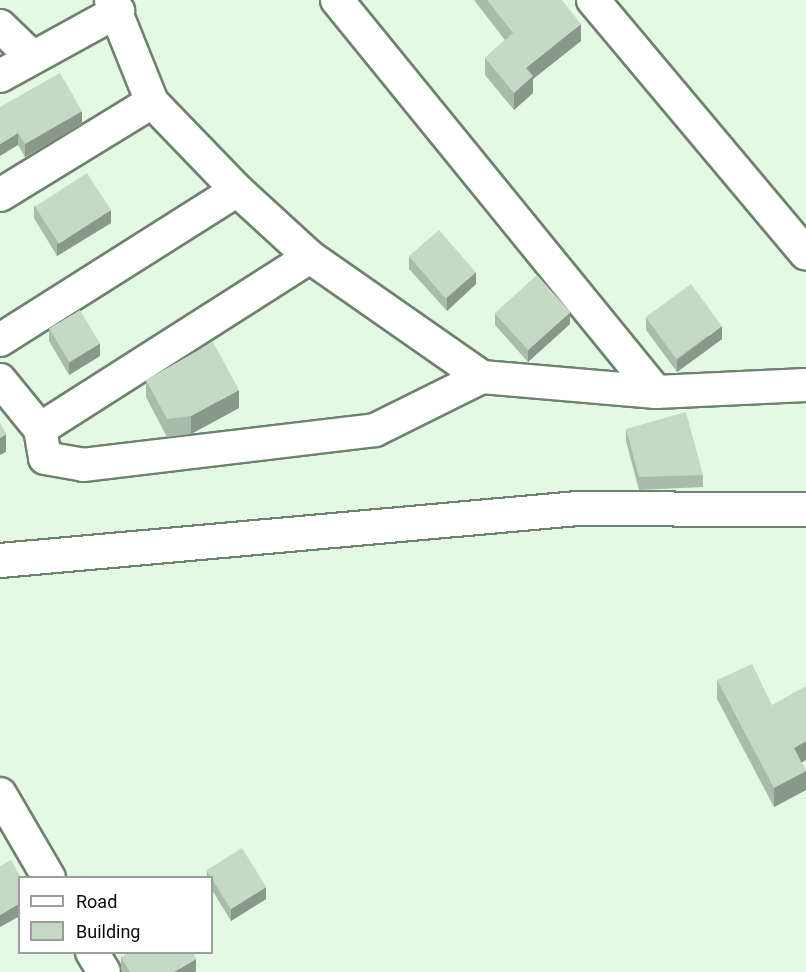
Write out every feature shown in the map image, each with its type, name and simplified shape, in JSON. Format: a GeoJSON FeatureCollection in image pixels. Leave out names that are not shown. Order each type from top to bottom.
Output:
{"type":"FeatureCollection","features":[{"type":"Feature","properties":{"kind":"street"},"geometry":{"type":"LineString","coordinates":[[337,0],[656,392]]}},
{"type":"Feature","properties":{"kind":"street"},"geometry":{"type":"LineString","coordinates":[[593,0],[806,254]]}},
{"type":"Feature","properties":{"kind":"street"},"geometry":{"type":"LineString","coordinates":[[0,76],[115,6],[152,102],[237,190],[310,257],[482,377],[656,392],[806,385]]}},
{"type":"Feature","properties":{"kind":"street"},"geometry":{"type":"LineString","coordinates":[[0,26],[32,57]]}},
{"type":"Feature","properties":{"kind":"street"},"geometry":{"type":"LineString","coordinates":[[0,195],[152,102]]}},
{"type":"Feature","properties":{"kind":"street"},"geometry":{"type":"LineString","coordinates":[[0,340],[237,190]]}},
{"type":"Feature","properties":{"kind":"street"},"geometry":{"type":"LineString","coordinates":[[40,429],[310,257]]}},
{"type":"Feature","properties":{"kind":"street"},"geometry":{"type":"LineString","coordinates":[[0,380],[40,429],[45,458],[83,465],[375,430],[482,377]]}},
{"type":"Feature","properties":{"kind":"street"},"geometry":{"type":"LineString","coordinates":[[0,560],[577,508],[806,509]]}},
{"type":"Feature","properties":{"kind":"street"},"geometry":{"type":"LineString","coordinates":[[0,794],[9,831],[47,876]]}},
{"type":"Feature","properties":{"kind":"building"},"geometry":{"type":"Polygon","coordinates":[[[487,0],[562,0],[581,24],[526,68],[533,76],[514,93],[485,58],[513,33],[487,0]]]}},
{"type":"Feature","properties":{"kind":"building"},"geometry":{"type":"Polygon","coordinates":[[[60,73],[82,111],[25,144],[18,133],[0,144],[0,107],[60,73]]]}},
{"type":"Feature","properties":{"kind":"building"},"geometry":{"type":"Polygon","coordinates":[[[87,173],[111,210],[59,244],[35,207],[87,173]]]}},
{"type":"Feature","properties":{"kind":"building"},"geometry":{"type":"Polygon","coordinates":[[[439,230],[476,272],[446,299],[409,256],[439,230]]]}},
{"type":"Feature","properties":{"kind":"building"},"geometry":{"type":"Polygon","coordinates":[[[537,275],[570,312],[528,350],[495,313],[537,275]]]}},
{"type":"Feature","properties":{"kind":"building"},"geometry":{"type":"Polygon","coordinates":[[[691,284],[722,326],[676,359],[646,317],[691,284]]]}},
{"type":"Feature","properties":{"kind":"building"},"geometry":{"type":"Polygon","coordinates":[[[80,310],[100,343],[69,362],[49,329],[80,310]]]}},
{"type":"Feature","properties":{"kind":"building"},"geometry":{"type":"Polygon","coordinates":[[[213,342],[239,390],[191,416],[167,419],[146,380],[213,342]]]}},
{"type":"Feature","properties":{"kind":"building"},"geometry":{"type":"Polygon","coordinates":[[[686,412],[703,475],[639,477],[626,429],[686,412]]]}},
{"type":"Feature","properties":{"kind":"building"},"geometry":{"type":"Polygon","coordinates":[[[0,423],[6,434],[0,438],[0,423]]]}},
{"type":"Feature","properties":{"kind":"building"},"geometry":{"type":"Polygon","coordinates":[[[752,664],[772,705],[806,686],[806,741],[794,748],[806,771],[774,788],[717,680],[752,664]]]}},
{"type":"Feature","properties":{"kind":"building"},"geometry":{"type":"Polygon","coordinates":[[[242,848],[266,887],[231,909],[213,881],[213,876],[210,876],[206,870],[242,848]]]}},
{"type":"Feature","properties":{"kind":"building"},"geometry":{"type":"Polygon","coordinates":[[[11,860],[20,876],[18,876],[18,904],[0,915],[0,866],[11,860]]]}},
{"type":"Feature","properties":{"kind":"building"},"geometry":{"type":"Polygon","coordinates":[[[126,954],[194,954],[196,959],[174,972],[130,972],[121,957],[126,954]]]}}]}
